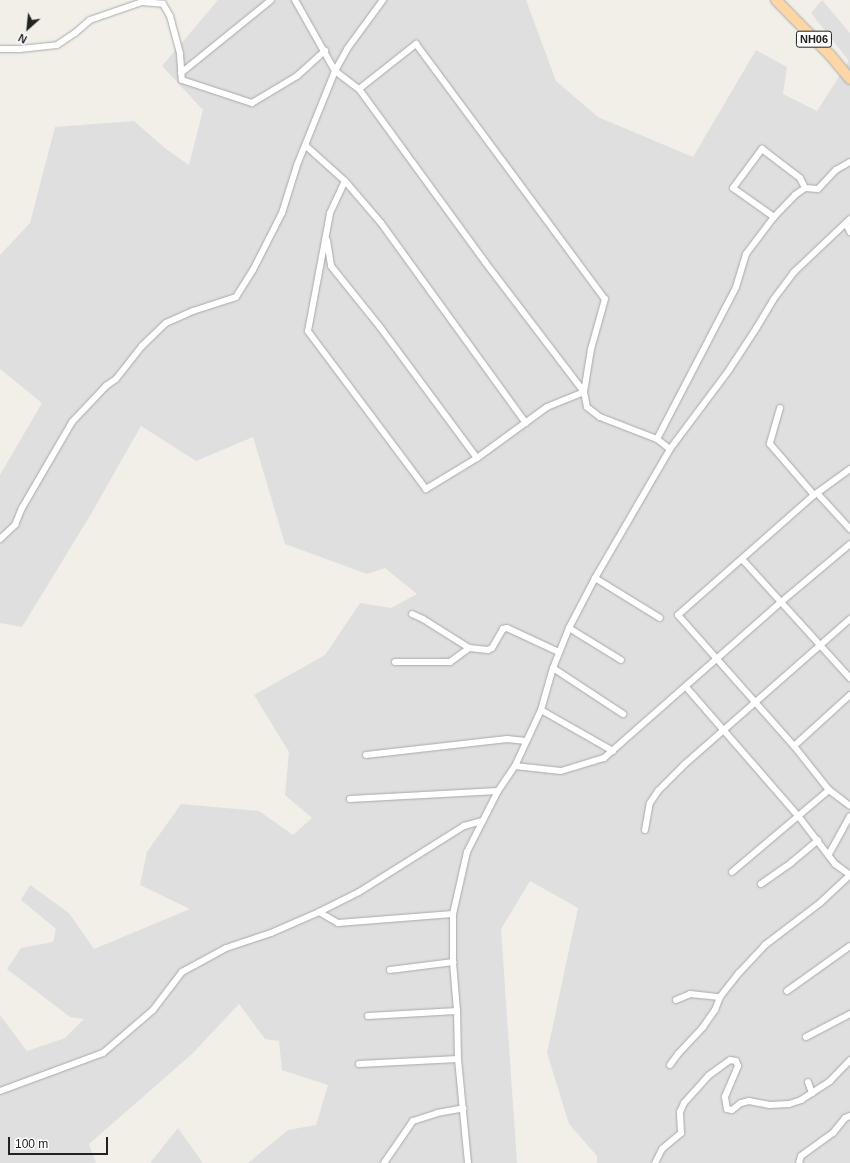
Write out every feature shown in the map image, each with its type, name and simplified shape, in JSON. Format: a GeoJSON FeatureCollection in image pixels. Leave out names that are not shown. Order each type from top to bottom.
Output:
{"type":"FeatureCollection","features":[{"type":"Feature","properties":{"kind":"main road","name":"NH06"},"geometry":{"type":"LineString","coordinates":[[776,0],[830,55],[850,79]]}},
{"type":"Feature","properties":{"kind":"street"},"geometry":{"type":"LineString","coordinates":[[181,73],[271,0]]}},
{"type":"Feature","properties":{"kind":"street"},"geometry":{"type":"LineString","coordinates":[[295,0],[335,71],[359,89],[485,262],[584,392]]}},
{"type":"Feature","properties":{"kind":"street"},"geometry":{"type":"LineString","coordinates":[[0,539],[15,526],[22,508],[72,422],[106,386],[116,379],[142,346],[166,323],[193,311],[236,297],[282,213],[297,165],[306,146],[335,71],[347,49],[383,0]]}},
{"type":"Feature","properties":{"kind":"street"},"geometry":{"type":"LineString","coordinates":[[0,49],[20,49],[57,45],[75,33],[90,20],[142,1],[162,4],[170,16],[180,54],[182,80],[252,103],[297,76],[325,51]]}},
{"type":"Feature","properties":{"kind":"street"},"geometry":{"type":"LineString","coordinates":[[359,89],[416,44],[605,299],[591,349],[584,392],[587,407],[600,418],[657,439],[670,449]]}},
{"type":"Feature","properties":{"kind":"street"},"geometry":{"type":"LineString","coordinates":[[306,146],[345,181],[381,223],[526,423]]}},
{"type":"Feature","properties":{"kind":"street"},"geometry":{"type":"LineString","coordinates":[[774,217],[733,188],[762,148],[800,178],[805,188]]}},
{"type":"Feature","properties":{"kind":"street"},"geometry":{"type":"LineString","coordinates":[[657,439],[736,287],[746,254],[774,217],[795,195],[805,188],[818,189],[836,170],[850,162]]}},
{"type":"Feature","properties":{"kind":"street"},"geometry":{"type":"LineString","coordinates":[[345,181],[330,213],[308,331],[426,489],[478,458],[547,408],[584,392]]}},
{"type":"Feature","properties":{"kind":"street"},"geometry":{"type":"LineString","coordinates":[[848,221],[850,232]]}},
{"type":"Feature","properties":{"kind":"street"},"geometry":{"type":"LineString","coordinates":[[468,1163],[464,1108],[458,1060],[457,1010],[453,962],[453,914],[468,852],[482,821],[498,790],[514,766],[541,710],[553,668],[569,628],[595,578],[670,449],[729,370],[773,300],[794,272],[848,221]]}},
{"type":"Feature","properties":{"kind":"street"},"geometry":{"type":"LineString","coordinates":[[326,235],[331,266],[380,327],[478,458]]}},
{"type":"Feature","properties":{"kind":"street"},"geometry":{"type":"LineString","coordinates":[[780,408],[770,444],[850,529]]}},
{"type":"Feature","properties":{"kind":"street"},"geometry":{"type":"LineString","coordinates":[[850,469],[816,494],[678,615],[794,746],[829,790],[850,806]]}},
{"type":"Feature","properties":{"kind":"street"},"geometry":{"type":"LineString","coordinates":[[514,766],[561,771],[604,758],[686,687],[716,658],[850,544]]}},
{"type":"Feature","properties":{"kind":"street"},"geometry":{"type":"LineString","coordinates":[[742,559],[850,678]]}},
{"type":"Feature","properties":{"kind":"street"},"geometry":{"type":"LineString","coordinates":[[595,578],[660,618]]}},
{"type":"Feature","properties":{"kind":"street"},"geometry":{"type":"LineString","coordinates":[[412,614],[423,619],[469,648],[488,650],[492,648],[503,630],[507,628],[559,652]]}},
{"type":"Feature","properties":{"kind":"street"},"geometry":{"type":"LineString","coordinates":[[645,830],[650,803],[658,791],[850,619]]}},
{"type":"Feature","properties":{"kind":"street"},"geometry":{"type":"LineString","coordinates":[[569,628],[621,660]]}},
{"type":"Feature","properties":{"kind":"street"},"geometry":{"type":"LineString","coordinates":[[395,662],[450,662],[469,648]]}},
{"type":"Feature","properties":{"kind":"street"},"geometry":{"type":"LineString","coordinates":[[553,668],[624,714]]}},
{"type":"Feature","properties":{"kind":"street"},"geometry":{"type":"LineString","coordinates":[[670,1065],[703,1027],[715,1010],[720,996],[765,945],[820,902],[850,875],[835,864],[829,854],[799,817],[725,730],[686,687]]}},
{"type":"Feature","properties":{"kind":"street"},"geometry":{"type":"LineString","coordinates":[[794,746],[850,695]]}},
{"type":"Feature","properties":{"kind":"street"},"geometry":{"type":"LineString","coordinates":[[541,710],[613,751]]}},
{"type":"Feature","properties":{"kind":"street"},"geometry":{"type":"LineString","coordinates":[[366,755],[507,739],[526,741]]}},
{"type":"Feature","properties":{"kind":"street"},"geometry":{"type":"LineString","coordinates":[[350,799],[498,790]]}},
{"type":"Feature","properties":{"kind":"street"},"geometry":{"type":"LineString","coordinates":[[732,872],[799,817],[829,790]]}},
{"type":"Feature","properties":{"kind":"street"},"geometry":{"type":"LineString","coordinates":[[829,854],[850,818]]}},
{"type":"Feature","properties":{"kind":"street"},"geometry":{"type":"LineString","coordinates":[[0,1091],[103,1053],[153,1010],[182,972],[226,948],[271,933],[319,912],[358,892],[464,826],[482,821]]}},
{"type":"Feature","properties":{"kind":"street"},"geometry":{"type":"LineString","coordinates":[[761,884],[792,862],[818,840]]}},
{"type":"Feature","properties":{"kind":"street"},"geometry":{"type":"LineString","coordinates":[[319,912],[338,923],[453,914]]}},
{"type":"Feature","properties":{"kind":"street"},"geometry":{"type":"LineString","coordinates":[[787,991],[850,946]]}},
{"type":"Feature","properties":{"kind":"street"},"geometry":{"type":"LineString","coordinates":[[390,970],[453,962]]}},
{"type":"Feature","properties":{"kind":"street"},"geometry":{"type":"LineString","coordinates":[[676,1000],[690,994],[720,996]]}},
{"type":"Feature","properties":{"kind":"street"},"geometry":{"type":"LineString","coordinates":[[368,1016],[457,1010]]}},
{"type":"Feature","properties":{"kind":"street"},"geometry":{"type":"LineString","coordinates":[[806,1037],[850,1014]]}},
{"type":"Feature","properties":{"kind":"street"},"geometry":{"type":"LineString","coordinates":[[359,1064],[458,1060]]}},
{"type":"Feature","properties":{"kind":"street"},"geometry":{"type":"LineString","coordinates":[[655,1163],[662,1149],[681,1133],[680,1112],[684,1103],[708,1076],[730,1060],[736,1061],[738,1066],[725,1097],[727,1110],[732,1110],[741,1103],[749,1101],[770,1105],[789,1104],[801,1100],[830,1081],[850,1060]]}},
{"type":"Feature","properties":{"kind":"street"},"geometry":{"type":"LineString","coordinates":[[808,1082],[812,1093]]}},
{"type":"Feature","properties":{"kind":"street"},"geometry":{"type":"LineString","coordinates":[[384,1163],[413,1121],[437,1113],[464,1108]]}},
{"type":"Feature","properties":{"kind":"street"},"geometry":{"type":"LineString","coordinates":[[799,1163],[801,1156],[833,1133],[845,1118],[850,1116]]}},
{"type":"Feature","properties":{"kind":"shaded area"},"geometry":{"type":"Polygon","coordinates":[[[218,0],[526,0],[556,81],[598,117],[693,157],[756,50],[787,67],[783,94],[817,111],[849,61],[811,13],[822,0],[850,33],[850,1163],[597,1163],[597,1156],[569,1124],[547,1053],[578,908],[530,881],[501,929],[517,1163],[248,1163],[288,1130],[316,1125],[328,1085],[282,1070],[279,1041],[265,1039],[239,1004],[192,1054],[89,1144],[96,1163],[0,1163],[0,1015],[27,1051],[65,1038],[84,1019],[70,1017],[7,969],[21,948],[53,942],[56,929],[21,900],[30,885],[69,913],[94,949],[190,909],[140,885],[147,852],[181,804],[259,811],[293,835],[312,818],[285,795],[289,752],[254,695],[325,655],[360,603],[391,608],[417,594],[385,568],[367,574],[285,544],[253,437],[196,461],[141,426],[91,514],[22,627],[0,623],[0,475],[42,403],[0,369],[0,255],[30,223],[55,127],[134,121],[166,149],[189,165],[203,110],[162,66],[218,0]]]}},
{"type":"Feature","properties":{"kind":"shaded area"},"geometry":{"type":"Polygon","coordinates":[[[178,1128],[203,1163],[150,1163],[178,1128]]]}}]}
